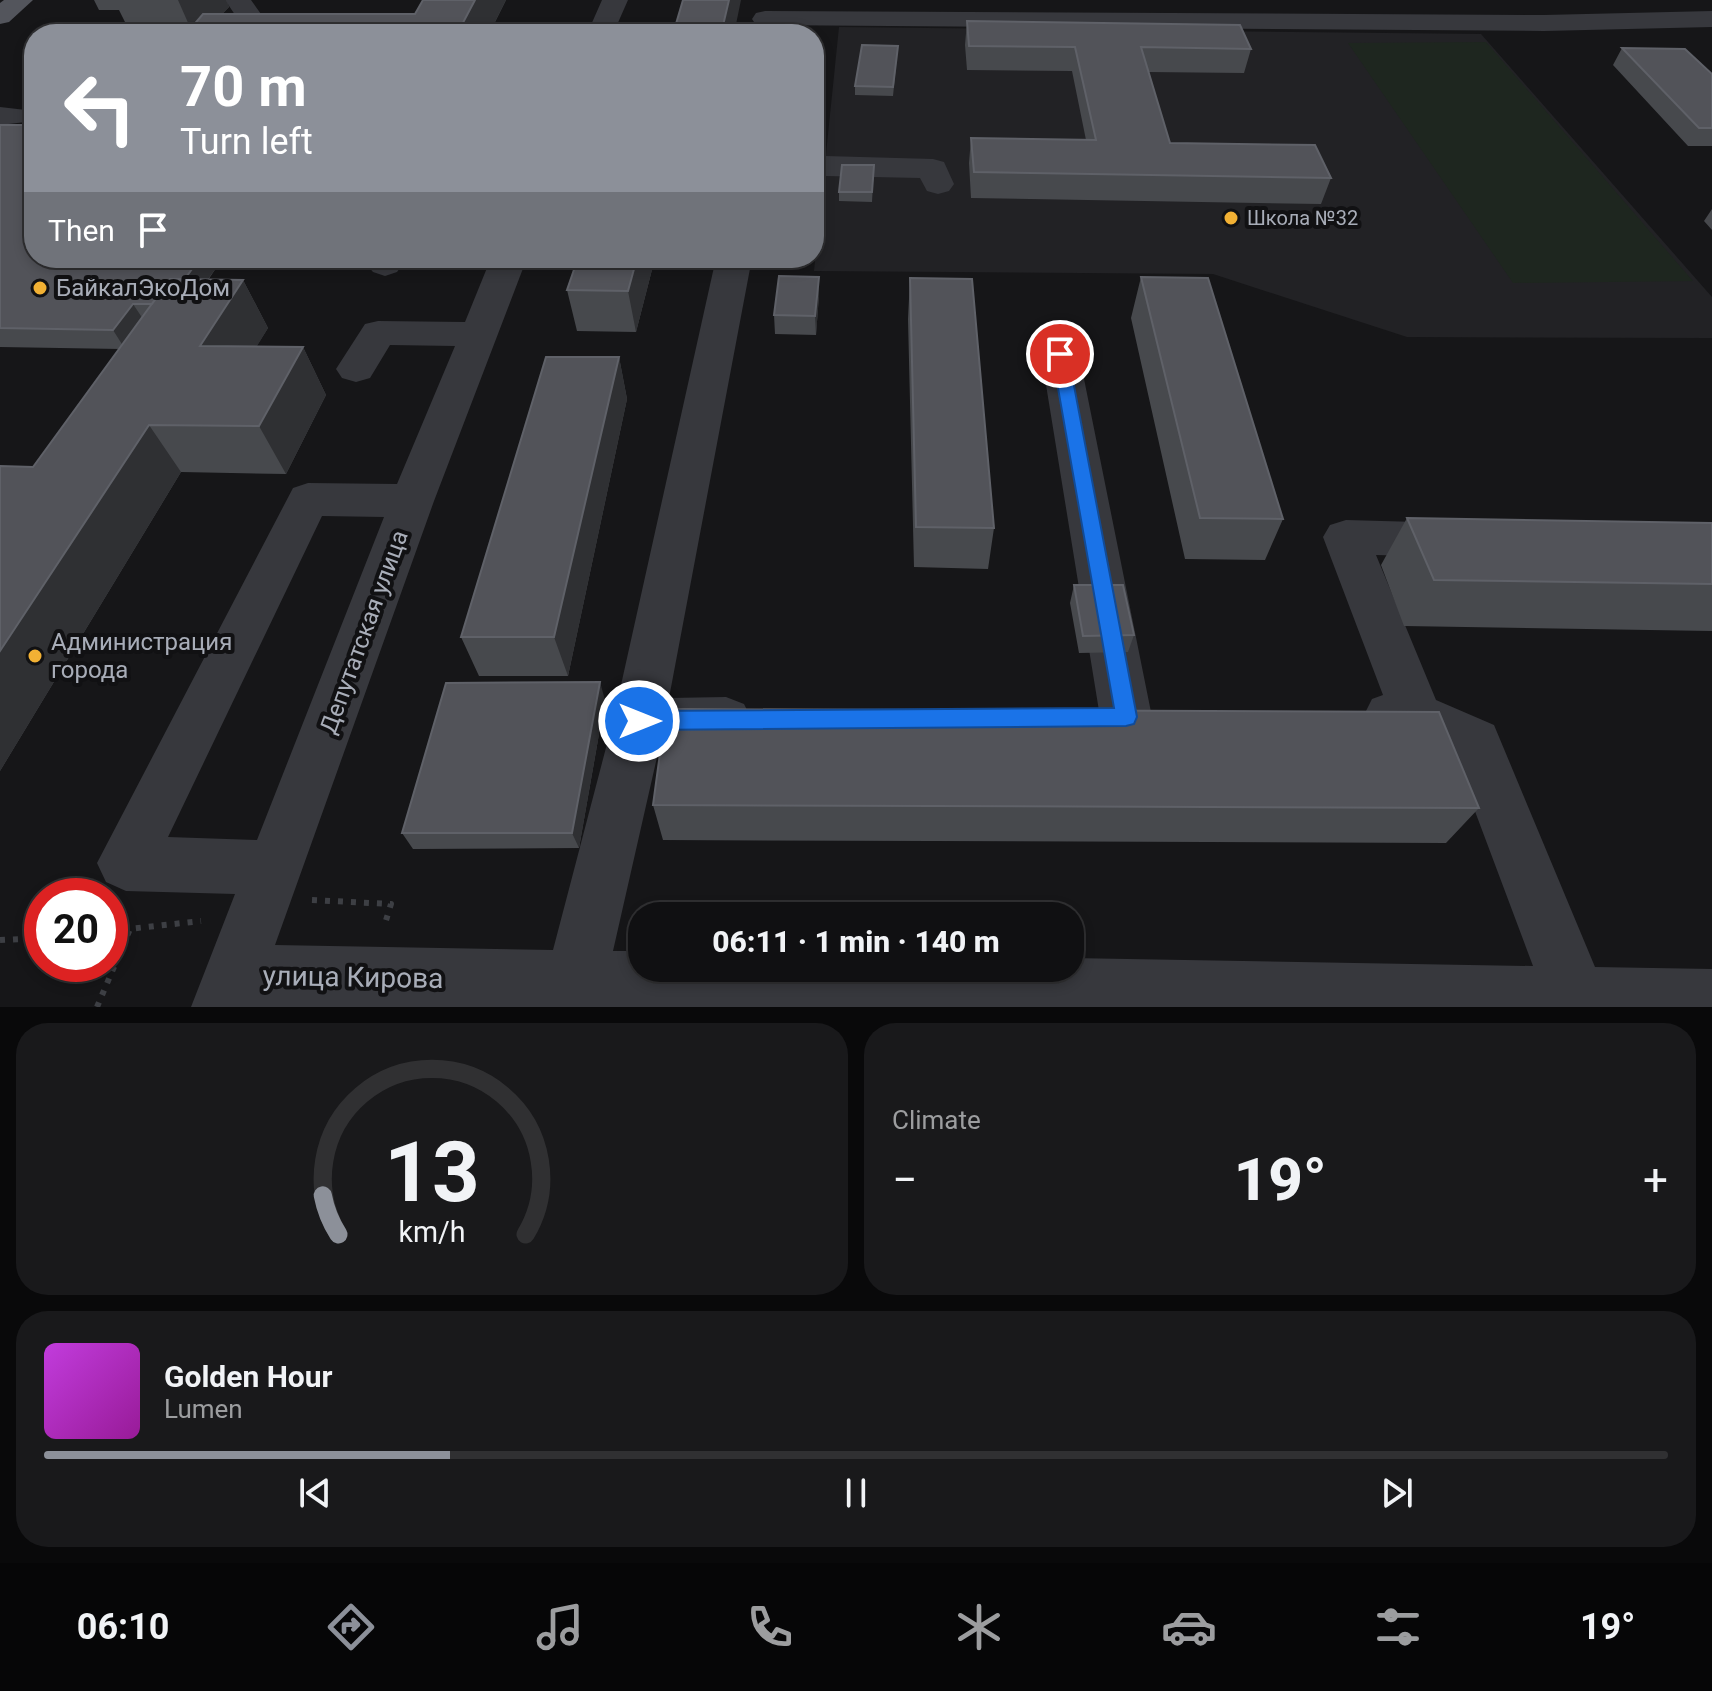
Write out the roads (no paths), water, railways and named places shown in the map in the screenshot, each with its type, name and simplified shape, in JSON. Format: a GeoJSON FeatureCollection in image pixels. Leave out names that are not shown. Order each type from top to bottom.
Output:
{"type":"FeatureCollection","features":[{"type":"Feature","properties":{"kind":"main road"},"geometry":{"type":"LineString","coordinates":[[0,16],[20,0]]}},
{"type":"Feature","properties":{"kind":"street"},"geometry":{"type":"LineString","coordinates":[[238,0],[255,24]]}},
{"type":"Feature","properties":{"kind":"street"},"geometry":{"type":"LineString","coordinates":[[604,24],[615,0]]}},
{"type":"Feature","properties":{"kind":"street"},"geometry":{"type":"LineString","coordinates":[[764,18],[1529,23],[1712,19]]}},
{"type":"Feature","properties":{"kind":"street"},"geometry":{"type":"LineString","coordinates":[[824,166],[933,169],[938,184]]}},
{"type":"Feature","properties":{"kind":"street","name":"Депутатская улица"},"geometry":{"type":"LineString","coordinates":[[228,991],[412,501],[505,268]]}},
{"type":"Feature","properties":{"kind":"street"},"geometry":{"type":"LineString","coordinates":[[576,981],[639,721],[732,268]]}},
{"type":"Feature","properties":{"kind":"street"},"geometry":{"type":"LineString","coordinates":[[356,369],[378,333],[476,334]]}},
{"type":"Feature","properties":{"kind":"street"},"geometry":{"type":"LineString","coordinates":[[1060,354],[1126,717]]}},
{"type":"Feature","properties":{"kind":"street"},"geometry":{"type":"LineString","coordinates":[[276,868],[126,863],[308,499],[412,501]]}},
{"type":"Feature","properties":{"kind":"street"},"geometry":{"type":"LineString","coordinates":[[1416,715],[1346,537],[1489,541]]}},
{"type":"Feature","properties":{"kind":"street"},"geometry":{"type":"LineString","coordinates":[[1340,715],[1416,715],[1475,742],[1576,997]]}},
{"type":"Feature","properties":{"kind":"street"},"geometry":{"type":"LineString","coordinates":[[639,721],[780,720]]}},
{"type":"Feature","properties":{"kind":"street","name":"улица Кирова"},"geometry":{"type":"LineString","coordinates":[[228,991],[469,993],[576,981],[1712,1000]]}},
{"type":"Feature","properties":{"kind":"place","name":"Школа №32"},"geometry":{"type":"Point","coordinates":[1231,218]}},
{"type":"Feature","properties":{"kind":"place","name":"БайкалЭкоДом"},"geometry":{"type":"Point","coordinates":[40,288]}},
{"type":"Feature","properties":{"kind":"place","name":"Администрация города"},"geometry":{"type":"Point","coordinates":[35,656]}}]}
